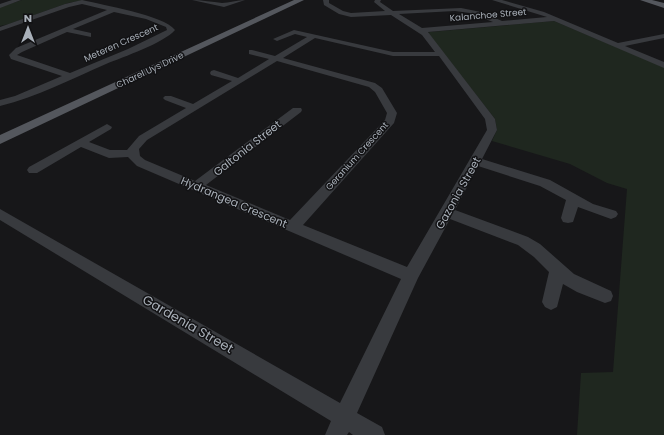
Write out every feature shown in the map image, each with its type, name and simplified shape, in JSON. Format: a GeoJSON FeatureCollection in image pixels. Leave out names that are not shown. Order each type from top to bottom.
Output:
{"type":"FeatureCollection","features":[{"type":"Feature","properties":{"kind":"main road","name":"Charel Uys Drive"},"geometry":{"type":"LineString","coordinates":[[0,140],[300,0]]}},
{"type":"Feature","properties":{"kind":"main road"},"geometry":{"type":"LineString","coordinates":[[644,0],[664,6]]}},
{"type":"Feature","properties":{"kind":"street"},"geometry":{"type":"LineString","coordinates":[[0,6],[18,0]]}},
{"type":"Feature","properties":{"kind":"street"},"geometry":{"type":"LineString","coordinates":[[195,0],[224,5],[242,0]]}},
{"type":"Feature","properties":{"kind":"street"},"geometry":{"type":"LineString","coordinates":[[326,0],[326,4],[339,12],[348,15],[360,16],[465,10],[500,23]]}},
{"type":"Feature","properties":{"kind":"street","name":"Gazonia Street"},"geometry":{"type":"LineString","coordinates":[[340,426],[411,276],[491,134],[492,123],[487,114],[423,30],[378,4],[378,0]]}},
{"type":"Feature","properties":{"kind":"street"},"geometry":{"type":"LineString","coordinates":[[495,0],[537,12],[664,65]]}},
{"type":"Feature","properties":{"kind":"street"},"geometry":{"type":"LineString","coordinates":[[510,4],[519,0]]}},
{"type":"Feature","properties":{"kind":"street","name":"Meteren Crescent"},"geometry":{"type":"LineString","coordinates":[[1,28],[73,3],[87,2],[148,18],[168,26],[171,30],[167,34],[138,48],[143,50],[142,52],[121,60],[112,59],[90,68],[93,73],[92,75],[73,81],[67,78]]}},
{"type":"Feature","properties":{"kind":"street"},"geometry":{"type":"LineString","coordinates":[[430,2],[444,10]]}},
{"type":"Feature","properties":{"kind":"street"},"geometry":{"type":"LineString","coordinates":[[67,78],[14,57],[13,55],[19,50],[115,9]]}},
{"type":"Feature","properties":{"kind":"street","name":"Kalanchoe Street"},"geometry":{"type":"LineString","coordinates":[[423,30],[554,19]]}},
{"type":"Feature","properties":{"kind":"street"},"geometry":{"type":"LineString","coordinates":[[66,30],[88,35]]}},
{"type":"Feature","properties":{"kind":"street"},"geometry":{"type":"LineString","coordinates":[[277,39],[292,32],[393,54],[441,54]]}},
{"type":"Feature","properties":{"kind":"street"},"geometry":{"type":"LineString","coordinates":[[80,143],[109,154],[133,153],[135,145],[143,138],[314,36]]}},
{"type":"Feature","properties":{"kind":"street"},"geometry":{"type":"LineString","coordinates":[[617,45],[664,36]]}},
{"type":"Feature","properties":{"kind":"street"},"geometry":{"type":"LineString","coordinates":[[655,38],[664,41]]}},
{"type":"Feature","properties":{"kind":"street"},"geometry":{"type":"LineString","coordinates":[[243,57],[262,48]]}},
{"type":"Feature","properties":{"kind":"street"},"geometry":{"type":"LineString","coordinates":[[252,52],[276,59]]}},
{"type":"Feature","properties":{"kind":"street","name":"Geranium Crescent"},"geometry":{"type":"LineString","coordinates":[[276,59],[372,85],[379,90],[392,115],[390,121],[293,226]]}},
{"type":"Feature","properties":{"kind":"street"},"geometry":{"type":"LineString","coordinates":[[205,78],[223,68]]}},
{"type":"Feature","properties":{"kind":"street"},"geometry":{"type":"LineString","coordinates":[[214,73],[240,81]]}},
{"type":"Feature","properties":{"kind":"street"},"geometry":{"type":"LineString","coordinates":[[0,103],[13,100],[67,78]]}},
{"type":"Feature","properties":{"kind":"street"},"geometry":{"type":"LineString","coordinates":[[157,104],[178,93]]}},
{"type":"Feature","properties":{"kind":"street"},"geometry":{"type":"LineString","coordinates":[[13,100],[19,102],[34,98]]}},
{"type":"Feature","properties":{"kind":"street"},"geometry":{"type":"LineString","coordinates":[[168,98],[194,108]]}},
{"type":"Feature","properties":{"kind":"street","name":"Galtonia Street"},"geometry":{"type":"LineString","coordinates":[[197,186],[297,110]]}},
{"type":"Feature","properties":{"kind":"street"},"geometry":{"type":"LineString","coordinates":[[33,170],[107,127]]}},
{"type":"Feature","properties":{"kind":"street","name":"Hydrangea Crescent"},"geometry":{"type":"LineString","coordinates":[[133,153],[134,156],[141,162],[411,276]]}},
{"type":"Feature","properties":{"kind":"street"},"geometry":{"type":"LineString","coordinates":[[476,161],[545,183],[588,207],[611,214]]}},
{"type":"Feature","properties":{"kind":"street"},"geometry":{"type":"LineString","coordinates":[[568,218],[574,198]]}},
{"type":"Feature","properties":{"kind":"street"},"geometry":{"type":"LineString","coordinates":[[448,212],[523,241],[534,248],[577,285],[605,296]]}},
{"type":"Feature","properties":{"kind":"street","name":"Gardenia Street"},"geometry":{"type":"LineString","coordinates":[[0,214],[340,426],[374,435]]}},
{"type":"Feature","properties":{"kind":"street"},"geometry":{"type":"LineString","coordinates":[[551,302],[558,270]]}},
{"type":"Feature","properties":{"kind":"shaded area"},"geometry":{"type":"Polygon","coordinates":[[[22,0],[85,0],[68,3],[0,26],[0,7],[22,0]]]}},
{"type":"Feature","properties":{"kind":"shaded area"},"geometry":{"type":"Polygon","coordinates":[[[554,21],[664,67],[664,435],[577,435],[581,373],[613,372],[627,189],[607,183],[570,164],[492,141],[497,130],[495,119],[428,33],[554,21]]]}}]}
